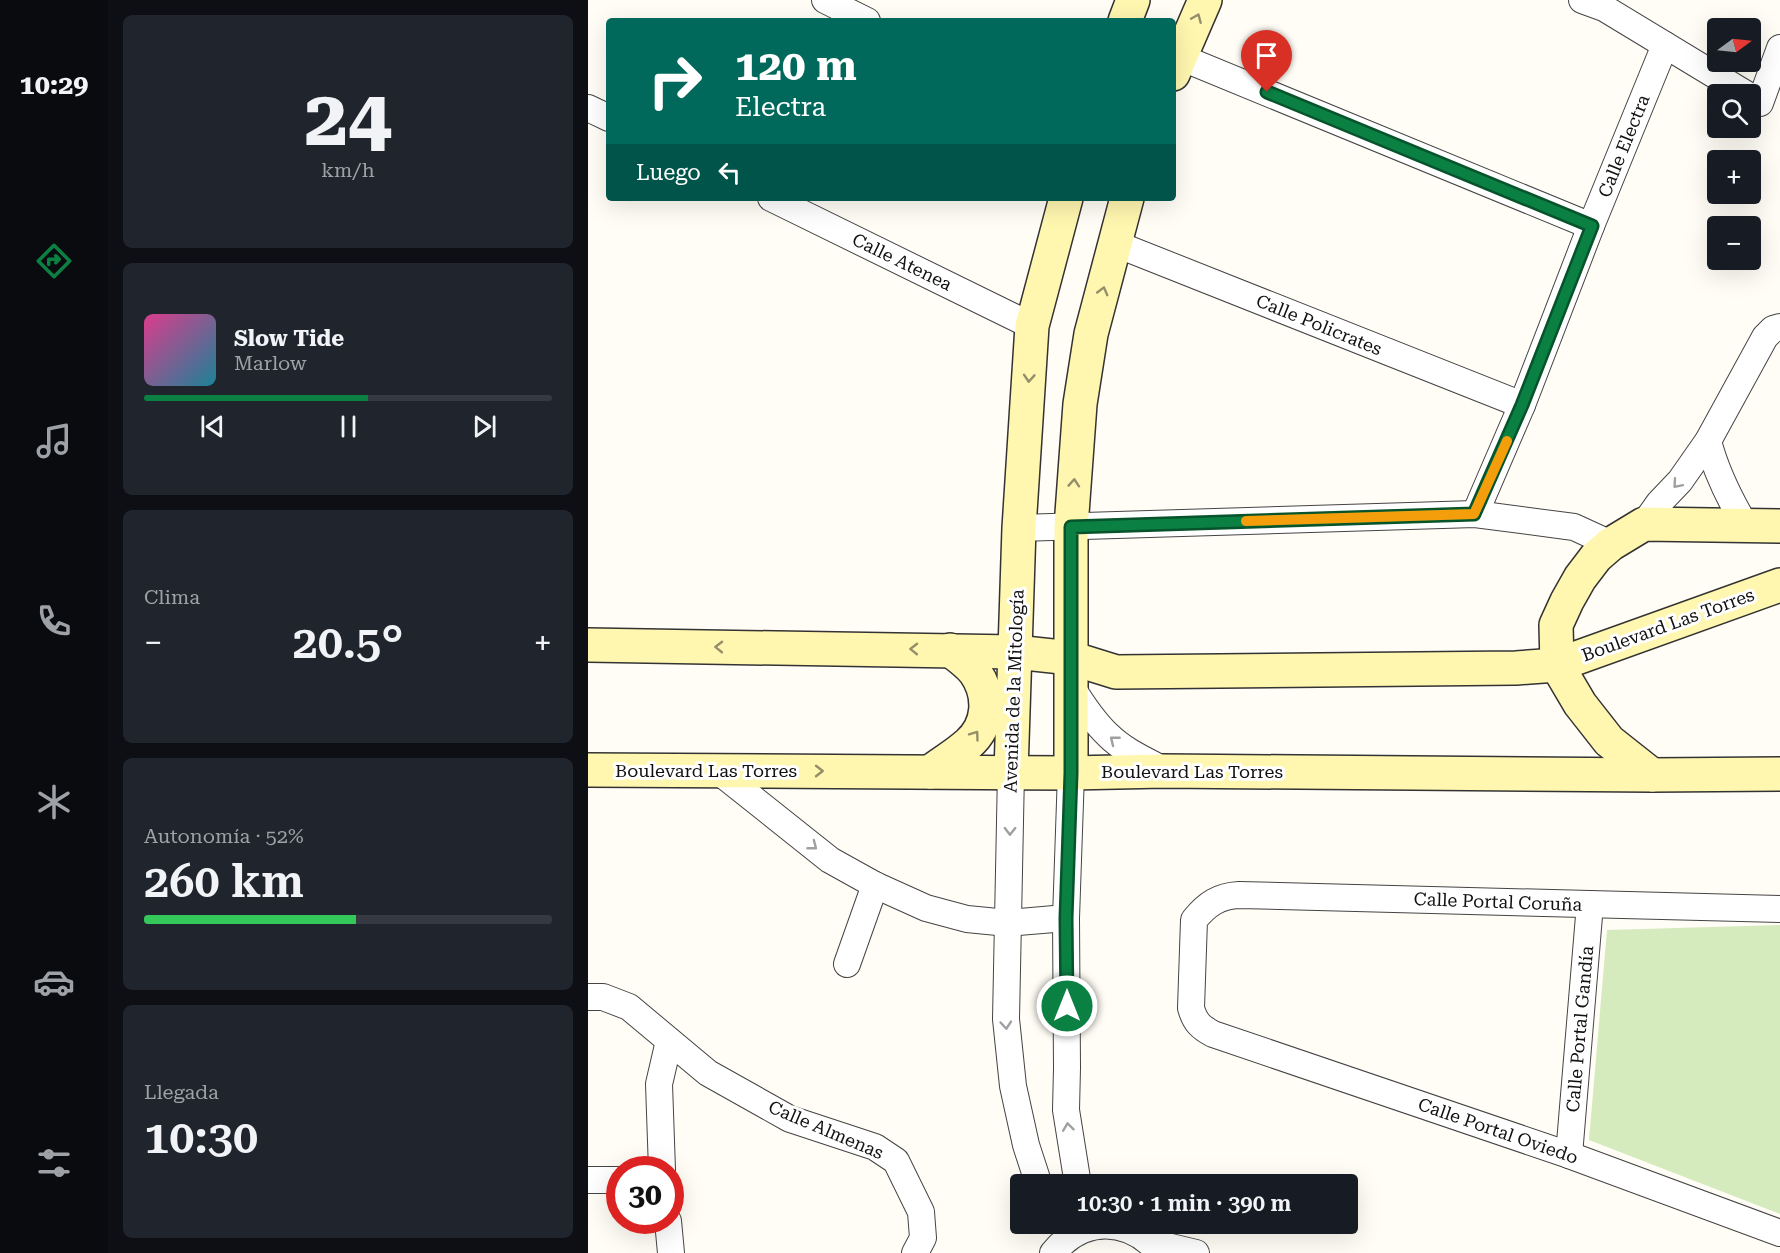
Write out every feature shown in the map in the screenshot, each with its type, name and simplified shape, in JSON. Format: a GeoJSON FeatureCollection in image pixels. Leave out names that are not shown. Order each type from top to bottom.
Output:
{"type":"FeatureCollection","features":[{"type":"Feature","properties":{"kind":"main road"},"geometry":{"type":"LineString","coordinates":[[1126,18],[1133,0]]}},
{"type":"Feature","properties":{"kind":"main road"},"geometry":{"type":"LineString","coordinates":[[1177,65],[1205,0]]}},
{"type":"Feature","properties":{"kind":"main road","name":"Avenida de la Mitología"},"geometry":{"type":"LineString","coordinates":[[1011,772],[1019,528],[1032,326],[1065,201]]}},
{"type":"Feature","properties":{"kind":"main road"},"geometry":{"type":"LineString","coordinates":[[1071,773],[1071,527],[1080,404],[1091,334],[1126,201]]}},
{"type":"Feature","properties":{"kind":"main road"},"geometry":{"type":"LineString","coordinates":[[1644,524],[1780,526]]}},
{"type":"Feature","properties":{"kind":"main road","name":"Boulevard Las Torres"},"geometry":{"type":"LineString","coordinates":[[1644,524],[1611,544],[1596,557],[1567,601],[1556,625],[1557,664],[1580,704],[1609,741],[1652,776]]}},
{"type":"Feature","properties":{"kind":"main road","name":"Boulevard Las Torres"},"geometry":{"type":"LineString","coordinates":[[588,645],[1015,652],[1071,672],[1516,668],[1557,664],[1780,585]]}},
{"type":"Feature","properties":{"kind":"main road"},"geometry":{"type":"LineString","coordinates":[[930,772],[968,744],[983,723],[986,714],[986,699],[982,684],[974,670],[950,650]]}},
{"type":"Feature","properties":{"kind":"main road","name":"Boulevard Las Torres"},"geometry":{"type":"LineString","coordinates":[[588,770],[1071,773],[1164,771],[1652,776],[1777,771]]}},
{"type":"Feature","properties":{"kind":"street"},"geometry":{"type":"LineString","coordinates":[[825,0],[861,18]]}},
{"type":"Feature","properties":{"kind":"street"},"geometry":{"type":"LineString","coordinates":[[1598,3],[1729,84]]}},
{"type":"Feature","properties":{"kind":"street","name":"Calle Electra"},"geometry":{"type":"LineString","coordinates":[[1474,514],[1522,405],[1665,45]]}},
{"type":"Feature","properties":{"kind":"street"},"geometry":{"type":"LineString","coordinates":[[1761,97],[1780,48]]}},
{"type":"Feature","properties":{"kind":"street"},"geometry":{"type":"LineString","coordinates":[[1177,65],[1592,226]]}},
{"type":"Feature","properties":{"kind":"street"},"geometry":{"type":"LineString","coordinates":[[588,108],[606,117]]}},
{"type":"Feature","properties":{"kind":"street","name":"Calle Atenea"},"geometry":{"type":"LineString","coordinates":[[777,201],[1032,326]]}},
{"type":"Feature","properties":{"kind":"street","name":"Calle Policrates"},"geometry":{"type":"LineString","coordinates":[[1116,244],[1522,405]]}},
{"type":"Feature","properties":{"kind":"street"},"geometry":{"type":"LineString","coordinates":[[1644,524],[1659,503],[1680,482],[1708,441],[1765,337],[1773,329],[1780,327]]}},
{"type":"Feature","properties":{"kind":"street"},"geometry":{"type":"LineString","coordinates":[[1708,441],[1726,493],[1745,525]]}},
{"type":"Feature","properties":{"kind":"street"},"geometry":{"type":"LineString","coordinates":[[1019,528],[1474,514],[1574,526],[1611,544]]}},
{"type":"Feature","properties":{"kind":"street"},"geometry":{"type":"LineString","coordinates":[[1071,672],[1089,714],[1109,736],[1131,753],[1164,771]]}},
{"type":"Feature","properties":{"kind":"street"},"geometry":{"type":"LineString","coordinates":[[717,771],[830,860],[875,885],[926,908],[967,920],[1008,923],[1066,918]]}},
{"type":"Feature","properties":{"kind":"street","name":"Avenida de la Mitología"},"geometry":{"type":"LineString","coordinates":[[1011,772],[1005,1005],[1010,1066],[1026,1145],[1035,1174]]}},
{"type":"Feature","properties":{"kind":"street"},"geometry":{"type":"LineString","coordinates":[[1071,773],[1066,918],[1066,1110],[1076,1174]]}},
{"type":"Feature","properties":{"kind":"street"},"geometry":{"type":"LineString","coordinates":[[847,964],[875,885]]}},
{"type":"Feature","properties":{"kind":"street","name":"Calle Portal Coruña"},"geometry":{"type":"LineString","coordinates":[[1213,1034],[1201,1028],[1194,1019],[1191,1008],[1194,920],[1203,908],[1217,899],[1239,894],[1780,909]]}},
{"type":"Feature","properties":{"kind":"street","name":"Calle Portal Gandía"},"geometry":{"type":"LineString","coordinates":[[1569,1155],[1590,904]]}},
{"type":"Feature","properties":{"kind":"street","name":"Calle Almenas"},"geometry":{"type":"LineString","coordinates":[[588,997],[603,997],[629,1007],[708,1073],[790,1119],[875,1147],[896,1161],[921,1212],[923,1238],[915,1253]]}},
{"type":"Feature","properties":{"kind":"street","name":"Calle Portal Oviedo"},"geometry":{"type":"LineString","coordinates":[[1213,1034],[1569,1155],[1780,1233]]}},
{"type":"Feature","properties":{"kind":"street"},"geometry":{"type":"LineString","coordinates":[[662,1156],[659,1084],[669,1041]]}},
{"type":"Feature","properties":{"kind":"street"},"geometry":{"type":"LineString","coordinates":[[588,1180],[606,1180]]}},
{"type":"Feature","properties":{"kind":"street"},"geometry":{"type":"LineString","coordinates":[[669,1234],[671,1253]]}},
{"type":"Feature","properties":{"kind":"street"},"geometry":{"type":"LineString","coordinates":[[1056,1240],[1072,1234]]}},
{"type":"Feature","properties":{"kind":"street"},"geometry":{"type":"LineString","coordinates":[[1138,1234],[1155,1248],[1196,1253]]}},
{"type":"Feature","properties":{"kind":"green space"},"geometry":{"type":"Polygon","coordinates":[[[1780,925],[1780,1214],[1589,1140],[1607,930],[1780,925]]]}},
{"type":"Feature","properties":{"kind":"slow traffic"},"geometry":{"type":"LineString","coordinates":[[1246,521],[1474,514],[1507,441]]}},
{"type":"Feature","properties":{"kind":"route"},"geometry":{"type":"LineString","coordinates":[[1067,1006],[1066,918],[1071,773],[1071,527],[1474,514],[1522,405],[1592,226],[1267,92]]}}]}
